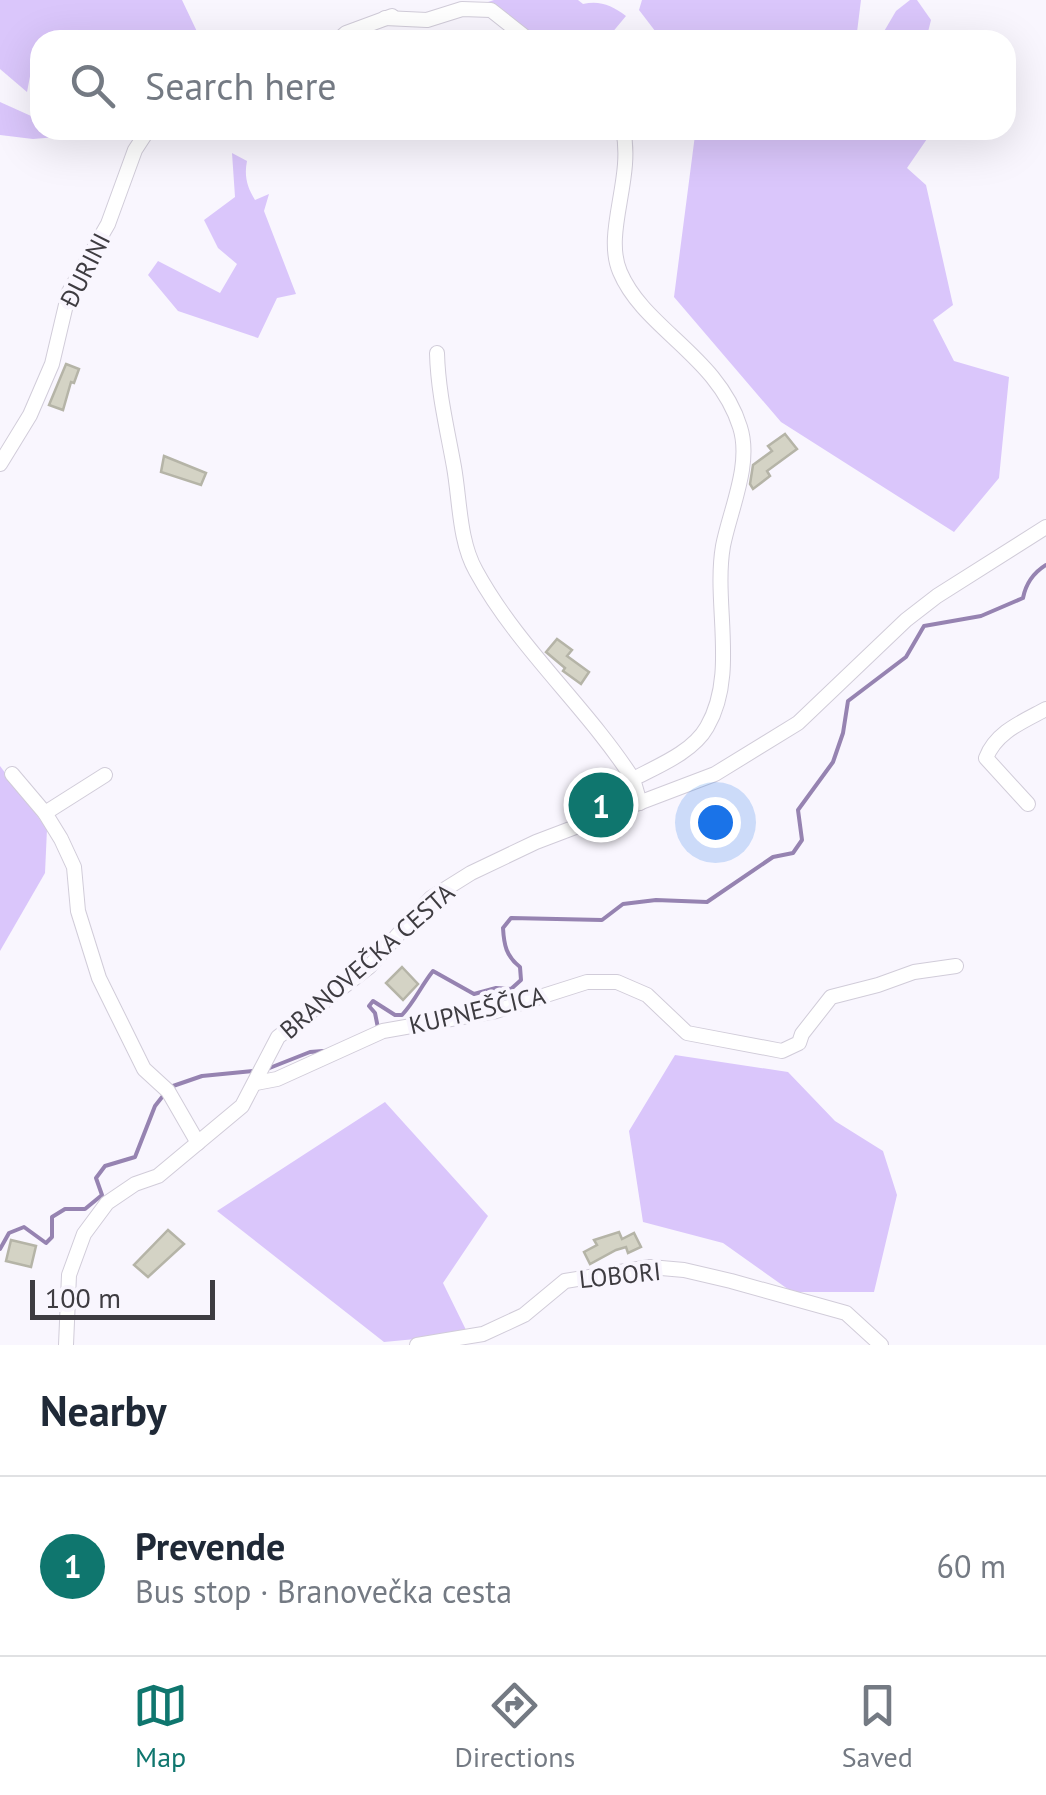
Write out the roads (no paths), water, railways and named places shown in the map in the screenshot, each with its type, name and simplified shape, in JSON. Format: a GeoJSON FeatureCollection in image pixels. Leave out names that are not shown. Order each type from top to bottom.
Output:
{"type":"FeatureCollection","features":[{"type":"Feature","properties":{"kind":"street"},"geometry":{"type":"LineString","coordinates":[[354,30],[386,18],[472,0]]}},
{"type":"Feature","properties":{"kind":"street"},"geometry":{"type":"LineString","coordinates":[[386,18],[427,20],[462,9],[491,10],[516,30]]}},
{"type":"Feature","properties":{"kind":"street","name":"ĐURINI"},"geometry":{"type":"LineString","coordinates":[[0,464],[30,414],[52,364],[68,292],[108,224],[142,140]]}},
{"type":"Feature","properties":{"kind":"street"},"geometry":{"type":"LineString","coordinates":[[626,140],[624,193],[612,247],[620,274],[643,305],[704,364],[741,430],[741,468],[723,547],[718,700],[706,729],[690,747],[634,779]]}},
{"type":"Feature","properties":{"kind":"street"},"geometry":{"type":"LineString","coordinates":[[437,353],[438,393],[464,538],[474,568],[541,666],[619,757],[634,779],[640,803]]}},
{"type":"Feature","properties":{"kind":"street","name":"BRANOVEČKA CESTA"},"geometry":{"type":"LineString","coordinates":[[66,1345],[69,1275],[84,1234],[107,1204],[135,1184],[158,1176],[242,1106],[278,1037],[369,966],[431,898],[471,873],[536,842],[716,774],[798,723],[906,620],[937,596],[1046,527]]}},
{"type":"Feature","properties":{"kind":"street"},"geometry":{"type":"LineString","coordinates":[[1028,804],[986,758],[1004,733],[1046,709]]}},
{"type":"Feature","properties":{"kind":"street"},"geometry":{"type":"LineString","coordinates":[[12,774],[46,813],[74,867],[78,911],[99,978],[144,1068],[168,1090],[198,1143]]}},
{"type":"Feature","properties":{"kind":"street"},"geometry":{"type":"LineString","coordinates":[[46,813],[104,775]]}},
{"type":"Feature","properties":{"kind":"street","name":"KUPNEŠČICA"},"geometry":{"type":"LineString","coordinates":[[258,1076],[276,1079],[383,1032],[496,1011],[587,982],[617,982],[647,995],[687,1033],[782,1051],[799,1044],[831,997],[914,972],[956,966]]}},
{"type":"Feature","properties":{"kind":"street","name":"LOBORI"},"geometry":{"type":"LineString","coordinates":[[418,1345],[482,1334],[524,1315],[565,1281],[650,1267],[731,1281],[846,1313],[881,1345]]}},
{"type":"Feature","properties":{"kind":"waterway"},"geometry":{"type":"LineString","coordinates":[[378,1028],[369,1006],[373,1001],[395,1015],[402,1015],[433,971],[474,994],[511,989],[521,980],[520,967],[504,940],[503,928],[511,918],[602,920],[623,904],[656,900],[707,902],[773,857],[793,853],[802,840],[798,810],[833,762],[848,701],[906,657],[924,626],[981,616],[1023,598],[1031,579],[1046,565]]}},
{"type":"Feature","properties":{"kind":"waterway"},"geometry":{"type":"LineString","coordinates":[[267,1069],[310,1052],[323,1051]]}},
{"type":"Feature","properties":{"kind":"waterway"},"geometry":{"type":"LineString","coordinates":[[173,1086],[202,1076],[253,1071]]}},
{"type":"Feature","properties":{"kind":"waterway"},"geometry":{"type":"LineString","coordinates":[[0,1249],[9,1233],[24,1227],[46,1243],[52,1237],[52,1217],[65,1209],[85,1209],[102,1195],[96,1178],[105,1166],[135,1157],[155,1106],[166,1092]]}},
{"type":"Feature","properties":{"kind":"place","name":"Prevende"},"geometry":{"type":"Point","coordinates":[601,805]}}]}
